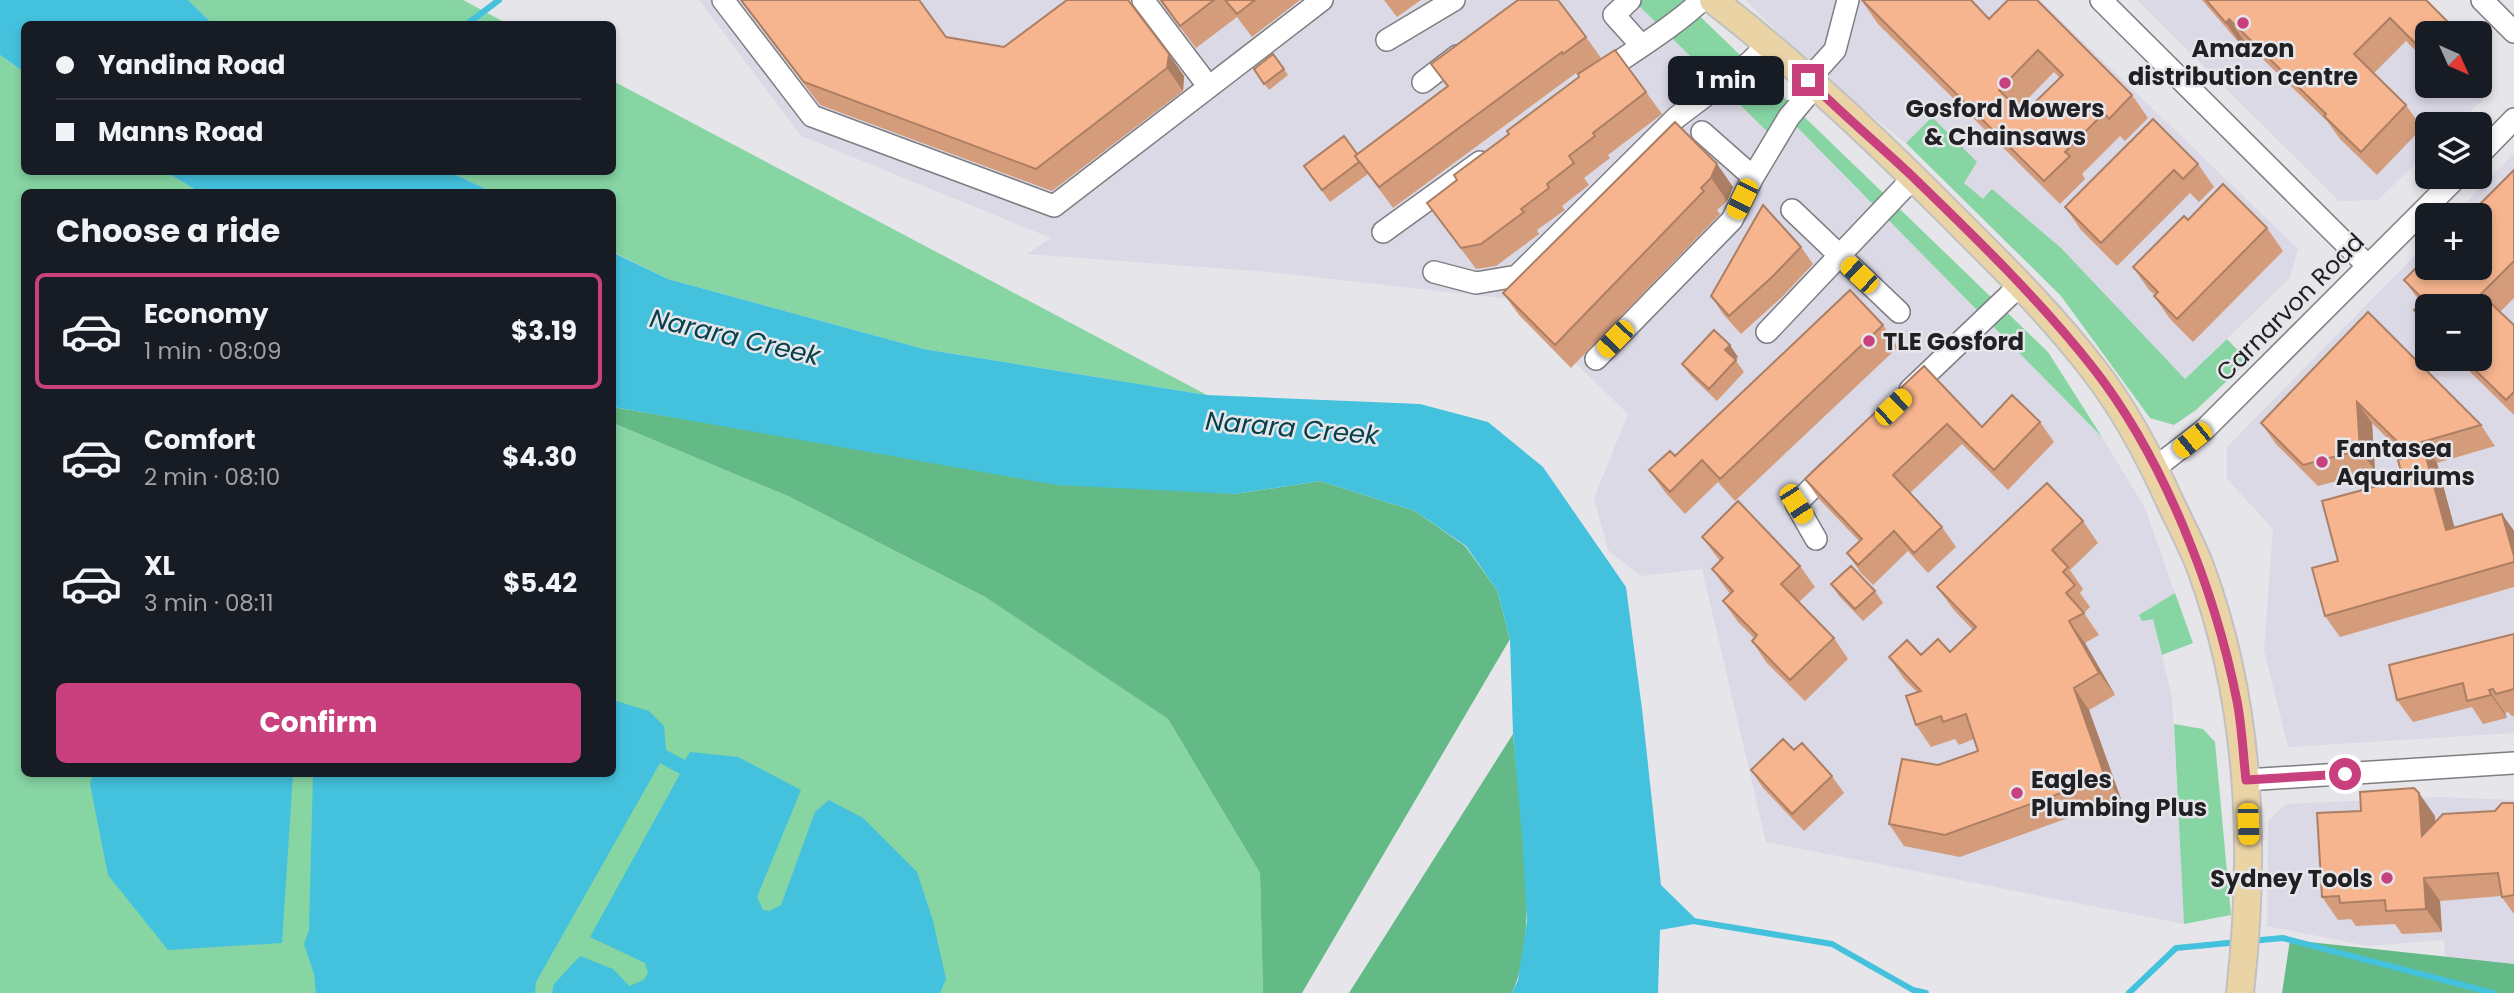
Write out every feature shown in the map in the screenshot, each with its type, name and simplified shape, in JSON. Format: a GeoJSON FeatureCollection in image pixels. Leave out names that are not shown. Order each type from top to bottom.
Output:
{"type":"FeatureCollection","features":[{"type":"Feature","properties":{"kind":"main road"},"geometry":{"type":"LineString","coordinates":[[1713,0],[1769,43],[1913,178],[2020,285],[2095,371],[2115,399],[2155,468],[2201,568],[2225,648],[2238,704],[2246,780],[2249,846],[2246,939],[2240,993]]}},
{"type":"Feature","properties":{"kind":"main road"},"geometry":{"type":"LineString","coordinates":[[1734,0],[1769,43]]}},
{"type":"Feature","properties":{"kind":"street"},"geometry":{"type":"LineString","coordinates":[[723,0],[812,116],[1054,206],[1322,0]]}},
{"type":"Feature","properties":{"kind":"street"},"geometry":{"type":"LineString","coordinates":[[1143,0],[1209,87]]}},
{"type":"Feature","properties":{"kind":"street"},"geometry":{"type":"LineString","coordinates":[[1387,40],[1454,0]]}},
{"type":"Feature","properties":{"kind":"street"},"geometry":{"type":"LineString","coordinates":[[1630,0],[1614,15],[1641,46]]}},
{"type":"Feature","properties":{"kind":"street"},"geometry":{"type":"LineString","coordinates":[[1585,86],[1672,27],[1702,0]]}},
{"type":"Feature","properties":{"kind":"street"},"geometry":{"type":"LineString","coordinates":[[1596,359],[1732,220],[1753,177],[1789,117],[1835,50],[1848,0]]}},
{"type":"Feature","properties":{"kind":"street"},"geometry":{"type":"LineString","coordinates":[[2101,0],[2368,266]]}},
{"type":"Feature","properties":{"kind":"street"},"geometry":{"type":"LineString","coordinates":[[2482,0],[2514,32]]}},
{"type":"Feature","properties":{"kind":"street"},"geometry":{"type":"LineString","coordinates":[[1423,82],[1475,42]]}},
{"type":"Feature","properties":{"kind":"street"},"geometry":{"type":"LineString","coordinates":[[1434,272],[1476,284],[1517,276],[1677,117],[1750,62],[1769,43]]}},
{"type":"Feature","properties":{"kind":"street"},"geometry":{"type":"LineString","coordinates":[[2492,142],[2514,119]]}},
{"type":"Feature","properties":{"kind":"street"},"geometry":{"type":"LineString","coordinates":[[1702,132],[1753,177]]}},
{"type":"Feature","properties":{"kind":"street"},"geometry":{"type":"LineString","coordinates":[[1383,232],[1495,151]]}},
{"type":"Feature","properties":{"kind":"street"},"geometry":{"type":"LineString","coordinates":[[1767,332],[1913,178]]}},
{"type":"Feature","properties":{"kind":"street","name":"Carnarvon Road"},"geometry":{"type":"LineString","coordinates":[[2155,468],[2204,430],[2445,189]]}},
{"type":"Feature","properties":{"kind":"street"},"geometry":{"type":"LineString","coordinates":[[1792,210],[1899,312]]}},
{"type":"Feature","properties":{"kind":"street"},"geometry":{"type":"LineString","coordinates":[[1894,406],[2020,285]]}},
{"type":"Feature","properties":{"kind":"street"},"geometry":{"type":"LineString","coordinates":[[1816,539],[1796,504],[1845,454]]}},
{"type":"Feature","properties":{"kind":"street"},"geometry":{"type":"LineString","coordinates":[[2246,780],[2514,762]]}},
{"type":"Feature","properties":{"kind":"shaded area"},"geometry":{"type":"Polygon","coordinates":[[[699,0],[1633,0],[1783,147],[1794,124],[2102,437],[2145,508],[2175,593],[2140,615],[2153,618],[2172,697],[2184,924],[1766,842],[1702,569],[1641,576],[1608,550],[1594,498],[1628,414],[1509,299],[1269,272],[1027,254],[1051,238],[801,136],[699,0]]]}},
{"type":"Feature","properties":{"kind":"shaded area"},"geometry":{"type":"Polygon","coordinates":[[[1746,0],[2040,0],[2298,249],[2290,278],[2185,379],[1992,189],[1983,200],[1963,183],[1932,117],[1906,143],[1821,76],[1746,0]]]}},
{"type":"Feature","properties":{"kind":"shaded area"},"geometry":{"type":"Polygon","coordinates":[[[2137,0],[2426,0],[2448,21],[2415,21],[2415,98],[2485,98],[2470,112],[2415,112],[2415,165],[2378,200],[2339,201],[2137,0]]]}},
{"type":"Feature","properties":{"kind":"shaded area"},"geometry":{"type":"Polygon","coordinates":[[[2514,153],[2514,733],[2288,747],[2264,650],[2273,529],[2227,479],[2227,447],[2415,255],[2415,280],[2492,280],[2492,203],[2466,203],[2479,189],[2492,189],[2492,176],[2514,153]]]}},
{"type":"Feature","properties":{"kind":"shaded area"},"geometry":{"type":"Polygon","coordinates":[[[2439,797],[2514,800],[2514,965],[2446,966],[2444,940],[2368,946],[2267,926],[2268,821],[2286,804],[2439,797]]]}},
{"type":"Feature","properties":{"kind":"green space"},"geometry":{"type":"Polygon","coordinates":[[[188,0],[463,0],[502,21],[210,21],[188,0]]]}},
{"type":"Feature","properties":{"kind":"green space"},"geometry":{"type":"Polygon","coordinates":[[[1633,0],[1683,0],[2048,352],[2102,437],[1794,124],[1783,147],[1633,0]]]}},
{"type":"Feature","properties":{"kind":"green space"},"geometry":{"type":"Polygon","coordinates":[[[0,55],[21,70],[21,175],[171,175],[194,189],[21,189],[21,777],[616,777],[616,424],[790,497],[985,597],[1168,719],[1260,873],[1263,993],[0,993],[0,55]]]}},
{"type":"Feature","properties":{"kind":"green space"},"geometry":{"type":"Polygon","coordinates":[[[616,83],[1207,395],[924,349],[668,279],[616,253],[616,189],[486,189],[456,175],[616,175],[616,83]]]}},
{"type":"Feature","properties":{"kind":"green space"},"geometry":{"type":"Polygon","coordinates":[[[1932,117],[1977,162],[1964,183],[1983,199],[1992,189],[2061,248],[2185,379],[2227,339],[2248,361],[2196,410],[2174,425],[2150,418],[2061,296],[1906,143],[1932,117]]]}},
{"type":"Feature","properties":{"kind":"green space"},"geometry":{"type":"Polygon","coordinates":[[[616,408],[787,436],[1235,494],[1320,481],[1415,511],[1465,546],[1497,590],[1510,639],[1302,993],[1263,993],[1260,873],[1168,719],[985,597],[790,497],[616,424],[616,408]]]}},
{"type":"Feature","properties":{"kind":"green space"},"geometry":{"type":"Polygon","coordinates":[[[2175,593],[2193,643],[2162,655],[2153,619],[2142,621],[2139,615],[2175,593]]]}},
{"type":"Feature","properties":{"kind":"green space"},"geometry":{"type":"Polygon","coordinates":[[[2174,724],[2203,729],[2215,742],[2231,915],[2184,924],[2174,724]]]}},
{"type":"Feature","properties":{"kind":"green space"},"geometry":{"type":"Polygon","coordinates":[[[1513,734],[1527,902],[1521,967],[1512,993],[1349,993],[1513,734]]]}},
{"type":"Feature","properties":{"kind":"green space"},"geometry":{"type":"Polygon","coordinates":[[[2290,940],[2514,964],[2514,993],[2282,993],[2290,940]]]}},
{"type":"Feature","properties":{"kind":"water"},"geometry":{"type":"Polygon","coordinates":[[[0,0],[188,0],[210,21],[21,21],[21,70],[0,55],[0,0]]]}},
{"type":"Feature","properties":{"kind":"water"},"geometry":{"type":"Polygon","coordinates":[[[171,175],[456,175],[486,189],[194,189],[171,175]]]}},
{"type":"Feature","properties":{"kind":"water","name":"Narara Creek"},"geometry":{"type":"Polygon","coordinates":[[[616,254],[668,279],[924,349],[1207,395],[1420,404],[1488,422],[1543,467],[1626,587],[1661,885],[1700,923],[1660,930],[1658,993],[1512,993],[1518,980],[1527,921],[1513,734],[1510,639],[1497,590],[1466,546],[1415,511],[1320,481],[1235,494],[1057,485],[616,408],[616,254]]]}},
{"type":"Feature","properties":{"kind":"water"},"geometry":{"type":"Polygon","coordinates":[[[616,701],[649,711],[664,726],[666,750],[685,760],[690,752],[738,757],[801,790],[757,897],[763,910],[769,911],[781,905],[815,812],[829,800],[863,818],[917,872],[933,921],[946,979],[940,993],[552,993],[554,984],[580,956],[613,969],[629,986],[644,980],[648,973],[645,963],[590,937],[680,774],[660,763],[536,982],[535,993],[316,993],[314,974],[304,944],[309,930],[313,777],[616,777],[616,701]]]}},
{"type":"Feature","properties":{"kind":"water"},"geometry":{"type":"Polygon","coordinates":[[[92,777],[293,777],[282,943],[168,950],[108,875],[90,784],[92,777]]]}},
{"type":"Feature","properties":{"kind":"building"},"geometry":{"type":"Polygon","coordinates":[[[741,0],[919,0],[946,37],[1004,47],[1067,0],[1128,0],[1169,54],[1167,68],[1036,169],[804,82],[741,0]]]}},
{"type":"Feature","properties":{"kind":"building"},"geometry":{"type":"Polygon","coordinates":[[[1161,0],[1214,0],[1180,26],[1161,0]]]}},
{"type":"Feature","properties":{"kind":"building"},"geometry":{"type":"Polygon","coordinates":[[[1225,0],[1255,0],[1237,14],[1225,0]]]}},
{"type":"Feature","properties":{"kind":"building"},"geometry":{"type":"Polygon","coordinates":[[[1518,0],[1558,0],[1586,37],[1379,187],[1355,156],[1448,86],[1431,64],[1518,0]]]}},
{"type":"Feature","properties":{"kind":"building"},"geometry":{"type":"Polygon","coordinates":[[[1862,0],[1971,0],[1989,19],[2008,0],[2037,0],[2132,95],[2109,119],[2104,113],[2065,152],[2070,156],[2044,181],[1862,0]],[[2038,50],[1999,90],[2023,114],[2063,75],[2038,50]]]}},
{"type":"Feature","properties":{"kind":"building"},"geometry":{"type":"Polygon","coordinates":[[[2206,0],[2426,0],[2447,21],[2415,21],[2415,43],[2390,18],[2354,54],[2406,105],[2361,152],[2229,19],[2226,23],[2206,0]]]}},
{"type":"Feature","properties":{"kind":"building"},"geometry":{"type":"Polygon","coordinates":[[[1615,50],[1646,92],[1593,133],[1595,136],[1569,156],[1574,163],[1547,184],[1549,188],[1521,209],[1524,212],[1481,244],[1461,248],[1427,203],[1457,180],[1454,175],[1509,134],[1507,131],[1579,77],[1578,74],[1615,50]]]}},
{"type":"Feature","properties":{"kind":"building"},"geometry":{"type":"Polygon","coordinates":[[[1273,54],[1284,69],[1264,84],[1254,69],[1273,54]]]}},
{"type":"Feature","properties":{"kind":"building"},"geometry":{"type":"Polygon","coordinates":[[[2153,119],[2198,164],[2183,179],[2174,170],[2101,243],[2065,207],[2153,119]]]}},
{"type":"Feature","properties":{"kind":"building"},"geometry":{"type":"Polygon","coordinates":[[[1675,122],[1717,164],[1711,178],[1701,188],[1704,191],[1555,345],[1503,293],[1675,122]]]}},
{"type":"Feature","properties":{"kind":"building"},"geometry":{"type":"Polygon","coordinates":[[[1344,136],[1357,154],[1355,156],[1359,162],[1322,190],[1304,166],[1344,136]]]}},
{"type":"Feature","properties":{"kind":"building"},"geometry":{"type":"Polygon","coordinates":[[[2514,170],[2514,261],[2481,294],[2418,294],[2404,280],[2415,269],[2415,280],[2492,280],[2492,203],[2481,203],[2514,170]]]}},
{"type":"Feature","properties":{"kind":"building"},"geometry":{"type":"Polygon","coordinates":[[[2223,184],[2267,228],[2177,319],[2154,296],[2158,292],[2133,267],[2184,216],[2188,220],[2223,184]]]}},
{"type":"Feature","properties":{"kind":"building"},"geometry":{"type":"Polygon","coordinates":[[[1763,205],[1801,247],[1729,316],[1711,296],[1763,205]]]}},
{"type":"Feature","properties":{"kind":"building"},"geometry":{"type":"Polygon","coordinates":[[[1850,290],[1883,325],[1720,479],[1702,460],[1670,492],[1649,470],[1670,451],[1675,456],[1850,290]]]}},
{"type":"Feature","properties":{"kind":"building"},"geometry":{"type":"Polygon","coordinates":[[[2492,304],[2514,325],[2514,392],[2506,400],[2476,371],[2492,371],[2492,304]]]}},
{"type":"Feature","properties":{"kind":"building"},"geometry":{"type":"Polygon","coordinates":[[[2368,312],[2415,359],[2415,371],[2427,371],[2481,425],[2422,442],[2446,530],[2502,514],[2514,562],[2325,616],[2312,568],[2338,561],[2322,501],[2403,479],[2398,460],[2412,456],[2357,402],[2360,450],[2303,465],[2261,423],[2368,312]]]}},
{"type":"Feature","properties":{"kind":"building"},"geometry":{"type":"Polygon","coordinates":[[[1714,330],[1730,345],[1725,350],[1736,360],[1709,389],[1682,364],[1714,330]]]}},
{"type":"Feature","properties":{"kind":"building"},"geometry":{"type":"Polygon","coordinates":[[[1924,366],[1982,427],[2012,395],[2040,422],[1994,470],[1947,424],[1893,475],[1942,527],[1914,553],[1894,531],[1858,565],[1847,553],[1862,539],[1805,479],[1924,366]]]}},
{"type":"Feature","properties":{"kind":"building"},"geometry":{"type":"Polygon","coordinates":[[[2047,483],[2083,521],[2052,550],[2068,567],[2063,572],[2075,585],[2066,593],[2084,613],[2069,621],[2099,673],[2074,688],[2105,777],[1945,835],[1889,824],[1902,759],[1938,765],[1978,751],[1966,714],[1943,722],[1941,716],[1916,725],[1906,696],[1921,691],[1889,657],[1907,640],[1921,655],[1938,639],[1950,652],[1976,627],[1937,587],[2047,483]]]}},
{"type":"Feature","properties":{"kind":"building"},"geometry":{"type":"Polygon","coordinates":[[[1738,501],[1800,566],[1781,584],[1834,638],[1790,680],[1752,641],[1757,635],[1723,601],[1733,591],[1712,569],[1723,558],[1702,537],[1738,501]]]}},
{"type":"Feature","properties":{"kind":"building"},"geometry":{"type":"Polygon","coordinates":[[[1851,566],[1875,591],[1855,609],[1831,584],[1851,566]]]}},
{"type":"Feature","properties":{"kind":"building"},"geometry":{"type":"Polygon","coordinates":[[[2514,634],[2514,689],[2496,694],[2493,689],[2489,690],[2491,695],[2467,701],[2463,683],[2397,700],[2389,665],[2514,634]]]}},
{"type":"Feature","properties":{"kind":"building"},"geometry":{"type":"Polygon","coordinates":[[[1783,739],[1794,750],[1802,743],[1832,776],[1792,814],[1751,770],[1783,739]]]}},
{"type":"Feature","properties":{"kind":"building"},"geometry":{"type":"Polygon","coordinates":[[[2414,788],[2419,793],[2422,836],[2443,814],[2495,811],[2502,803],[2514,803],[2514,895],[2502,897],[2498,873],[2424,878],[2426,909],[2386,911],[2385,900],[2340,903],[2339,896],[2322,897],[2317,813],[2361,811],[2360,792],[2414,788]]]}},
{"type":"Feature","properties":{"kind":"waterway"},"geometry":{"type":"LineString","coordinates":[[471,21],[499,0]]}},
{"type":"Feature","properties":{"kind":"waterway"},"geometry":{"type":"LineString","coordinates":[[1693,921],[1832,944],[1913,990],[1926,993]]}},
{"type":"Feature","properties":{"kind":"waterway"},"geometry":{"type":"LineString","coordinates":[[2250,941],[2283,938],[2493,993]]}},
{"type":"Feature","properties":{"kind":"waterway"},"geometry":{"type":"LineString","coordinates":[[2129,993],[2176,948],[2239,942]]}},
{"type":"Feature","properties":{"kind":"place","name":"Amazon distribution centre"},"geometry":{"type":"Point","coordinates":[2243,23]}},
{"type":"Feature","properties":{"kind":"place","name":"Gosford Mowers & Chainsaws"},"geometry":{"type":"Point","coordinates":[2005,83]}},
{"type":"Feature","properties":{"kind":"place","name":"TLE Gosford"},"geometry":{"type":"Point","coordinates":[1869,341]}},
{"type":"Feature","properties":{"kind":"place","name":"Fantasea Aquariums"},"geometry":{"type":"Point","coordinates":[2322,462]}},
{"type":"Feature","properties":{"kind":"place","name":"Eagles Plumbing Plus"},"geometry":{"type":"Point","coordinates":[2017,793]}},
{"type":"Feature","properties":{"kind":"place","name":"Sydney Tools"},"geometry":{"type":"Point","coordinates":[2387,878]}},
{"type":"Feature","properties":{"kind":"route"},"geometry":{"type":"LineString","coordinates":[[1808,80],[1913,178],[2014,279],[2068,338],[2115,399],[2155,468],[2201,568],[2225,648],[2238,704],[2246,780],[2345,774]]}}]}
